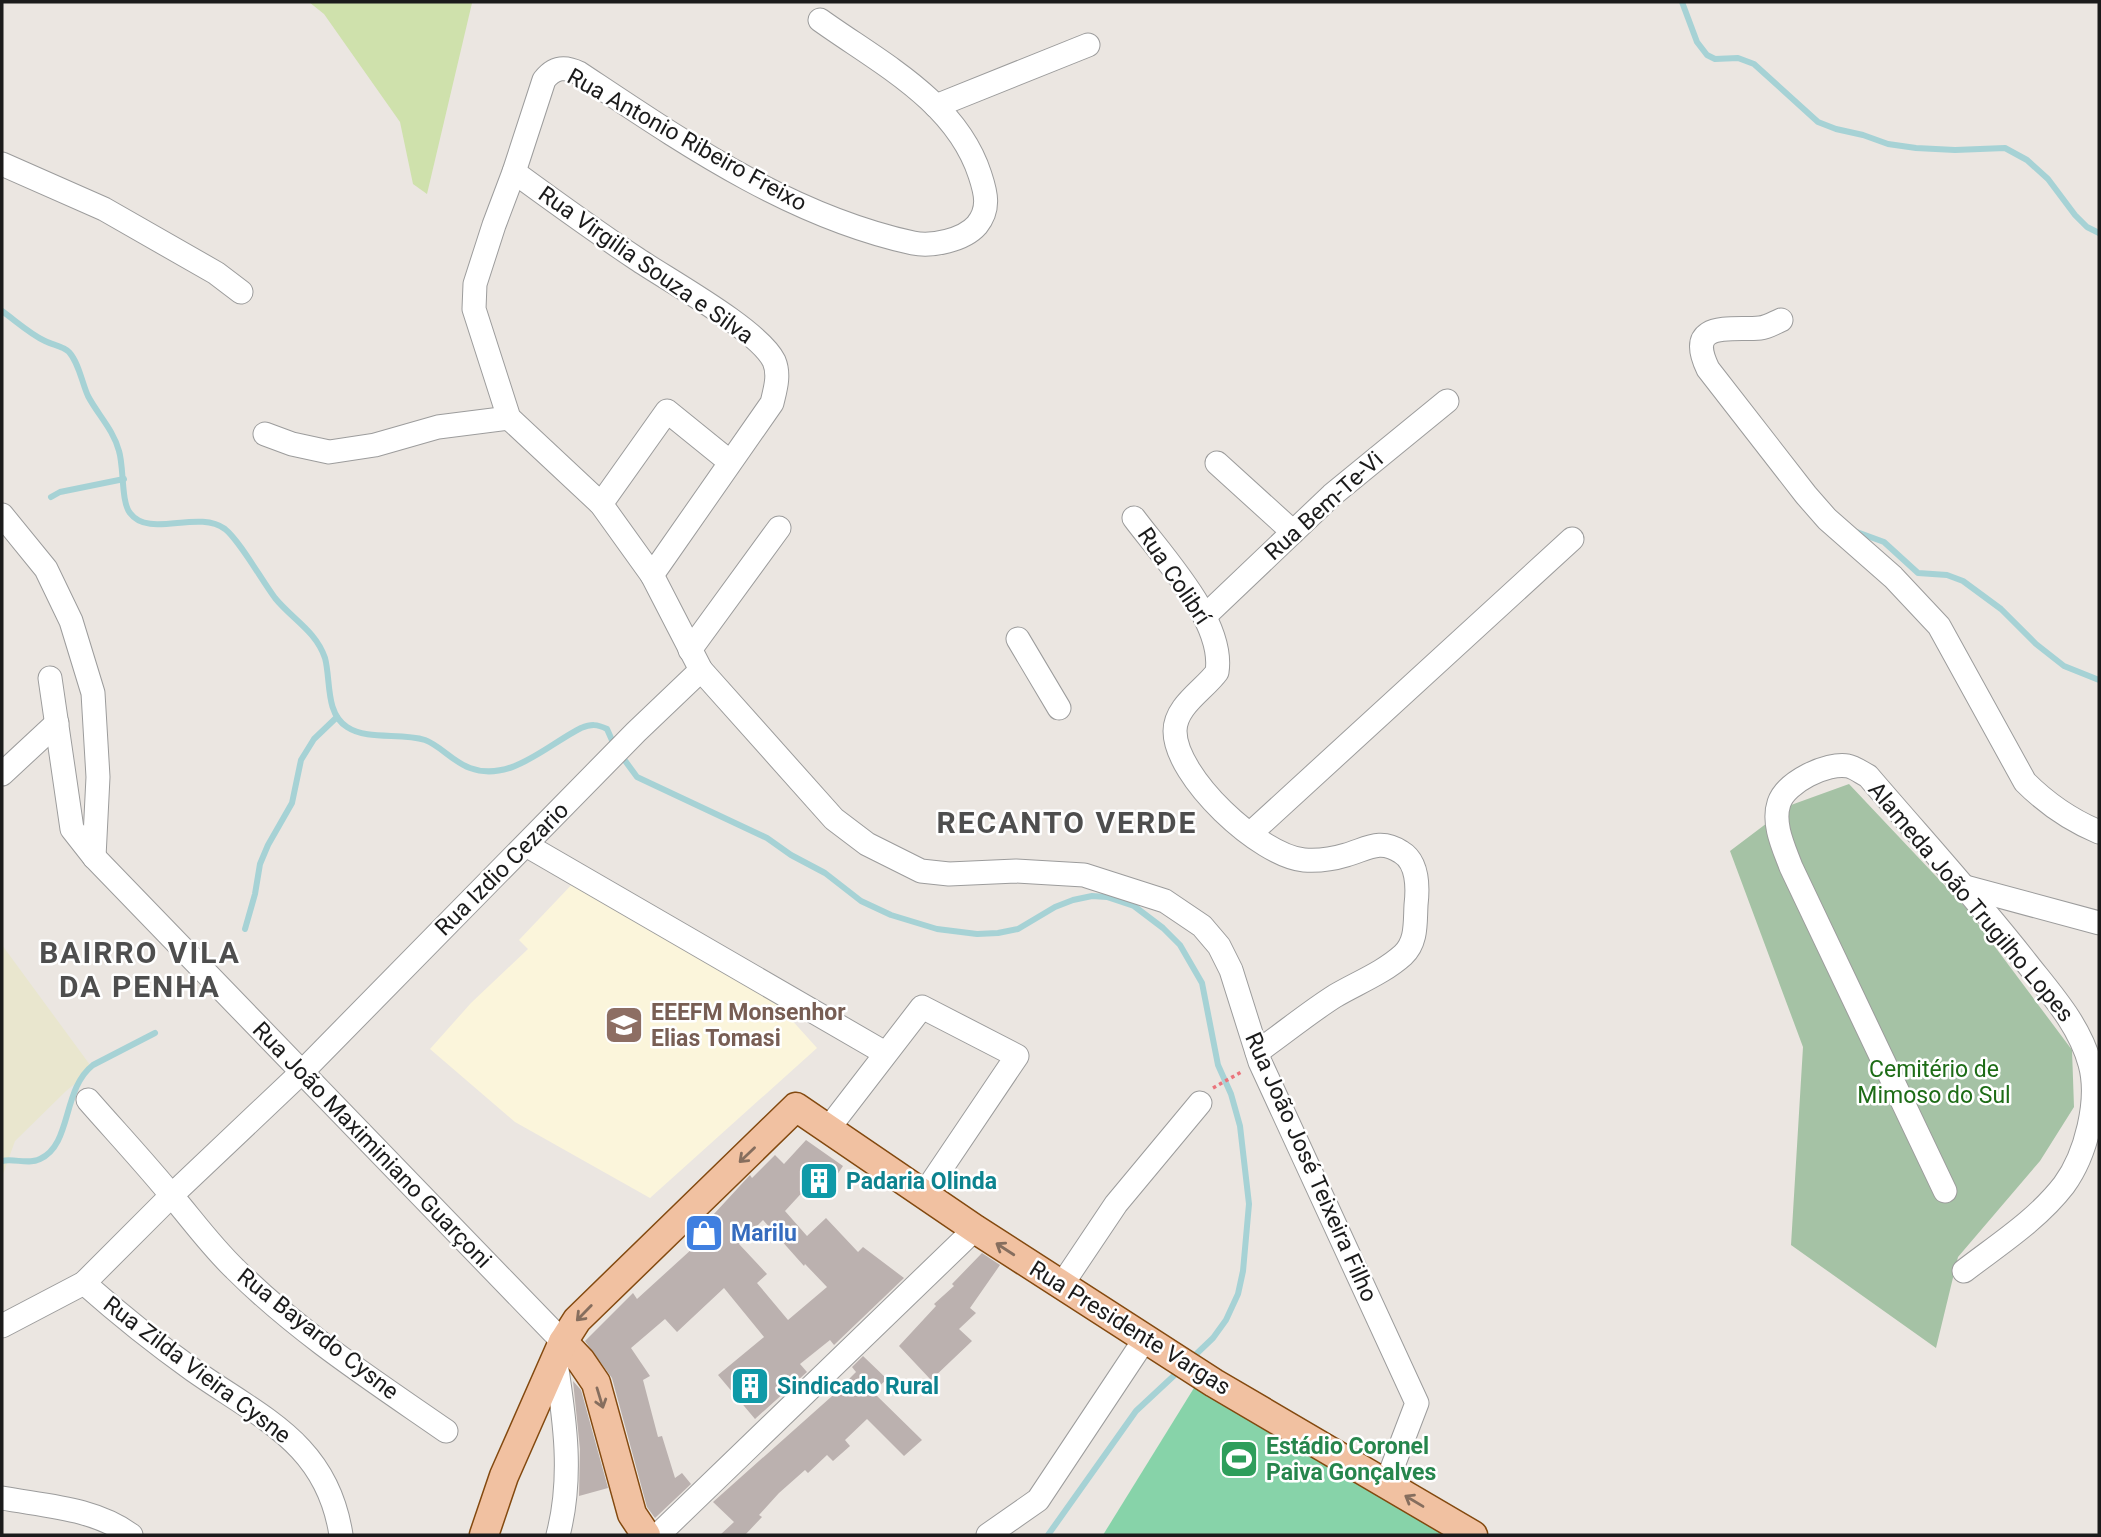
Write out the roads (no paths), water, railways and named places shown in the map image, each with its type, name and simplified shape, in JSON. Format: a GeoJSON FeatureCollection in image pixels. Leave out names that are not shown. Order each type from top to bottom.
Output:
{"type":"FeatureCollection","features":[{"type":"Feature","properties":{"kind":"main road","name":"Rua Presidente Vargas"},"geometry":{"type":"LineString","coordinates":[[559,1352],[577,1320],[796,1107],[1061,1286],[1214,1383],[1473,1535]]}},
{"type":"Feature","properties":{"kind":"main road"},"geometry":{"type":"LineString","coordinates":[[484,1535],[504,1476],[559,1352],[581,1361],[596,1383],[632,1514],[646,1535]]}},
{"type":"Feature","properties":{"kind":"street","name":"Rua Antonio Ribeiro Freixo"},"geometry":{"type":"LineString","coordinates":[[514,172],[544,80],[550,72],[569,68],[756,184],[816,212],[916,243],[943,242],[965,235],[977,225],[986,208],[985,189],[974,157],[959,130],[929,98],[820,20]]}},
{"type":"Feature","properties":{"kind":"street"},"geometry":{"type":"LineString","coordinates":[[936,106],[1088,45]]}},
{"type":"Feature","properties":{"kind":"street"},"geometry":{"type":"LineString","coordinates":[[2,164],[104,209],[216,273],[241,292]]}},
{"type":"Feature","properties":{"kind":"street","name":"Rua João José Teixeira Filho"},"geometry":{"type":"LineString","coordinates":[[514,172],[475,284],[474,309],[509,418],[601,504],[652,575],[696,660],[834,819],[867,844],[921,871],[948,874],[1016,871],[1083,875],[1165,901],[1202,926],[1219,946],[1231,970],[1257,1052],[1417,1403],[1386,1484]]}},
{"type":"Feature","properties":{"kind":"street","name":"Rua Virgilia Souza e Silva"},"geometry":{"type":"LineString","coordinates":[[514,172],[620,247],[722,314],[761,346],[774,362],[777,382],[772,403],[652,575]]}},
{"type":"Feature","properties":{"kind":"street"},"geometry":{"type":"LineString","coordinates":[[1781,320],[1767,327],[1720,328],[1711,332],[1702,346],[1702,357],[1708,369],[1805,495],[1827,519],[1903,586],[1939,625],[2025,782],[2046,803],[2078,823],[2099,832]]}},
{"type":"Feature","properties":{"kind":"street","name":"Rua Bem-Te-Vi"},"geometry":{"type":"LineString","coordinates":[[1206,615],[1332,495],[1447,401]]}},
{"type":"Feature","properties":{"kind":"street"},"geometry":{"type":"LineString","coordinates":[[601,504],[667,411],[730,462]]}},
{"type":"Feature","properties":{"kind":"street"},"geometry":{"type":"LineString","coordinates":[[265,434],[292,444],[329,452],[375,445],[438,427],[509,418]]}},
{"type":"Feature","properties":{"kind":"street"},"geometry":{"type":"LineString","coordinates":[[1217,463],[1293,532]]}},
{"type":"Feature","properties":{"kind":"street"},"geometry":{"type":"LineString","coordinates":[[2,515],[46,569],[71,621],[93,693],[98,777],[94,857]]}},
{"type":"Feature","properties":{"kind":"street","name":"Rua Colibrí"},"geometry":{"type":"LineString","coordinates":[[1134,518],[1206,615],[1216,646],[1217,672],[1178,716],[1174,730],[1177,744],[1185,765],[1206,793],[1251,833]]}},
{"type":"Feature","properties":{"kind":"street","name":"Rua Izdio Cezario"},"geometry":{"type":"LineString","coordinates":[[2,1326],[84,1283],[304,1070],[600,770],[636,732],[696,660],[779,528]]}},
{"type":"Feature","properties":{"kind":"street"},"geometry":{"type":"LineString","coordinates":[[1257,1052],[1333,997],[1386,968],[1405,953],[1414,939],[1417,896],[1413,863],[1403,853],[1388,846],[1372,845],[1334,858],[1301,860],[1276,851],[1251,833],[1572,538]]}},
{"type":"Feature","properties":{"kind":"street"},"geometry":{"type":"LineString","coordinates":[[1018,639],[1059,708]]}},
{"type":"Feature","properties":{"kind":"street","name":"Rua João Maximiniano Guarçoni"},"geometry":{"type":"LineString","coordinates":[[50,678],[72,830],[94,857],[559,1352]]}},
{"type":"Feature","properties":{"kind":"street"},"geometry":{"type":"LineString","coordinates":[[2,774],[57,723]]}},
{"type":"Feature","properties":{"kind":"street","name":"Alameda João Trugilho Lopes"},"geometry":{"type":"LineString","coordinates":[[1945,1191],[1791,867],[1779,835],[1779,803],[1787,791],[1805,777],[1828,767],[1849,766],[1868,776],[1998,927],[2078,1031],[2091,1066],[2094,1095],[2084,1146],[2065,1183],[2037,1216],[1964,1271]]}},
{"type":"Feature","properties":{"kind":"street"},"geometry":{"type":"LineString","coordinates":[[526,845],[885,1052]]}},
{"type":"Feature","properties":{"kind":"street"},"geometry":{"type":"LineString","coordinates":[[1962,886],[2099,923]]}},
{"type":"Feature","properties":{"kind":"street"},"geometry":{"type":"LineString","coordinates":[[828,1129],[922,1007],[1017,1056],[925,1194]]}},
{"type":"Feature","properties":{"kind":"street"},"geometry":{"type":"LineString","coordinates":[[1061,1286],[1116,1204],[1211,1091]]}},
{"type":"Feature","properties":{"kind":"street","name":"Rua Bayardo Cysne"},"geometry":{"type":"LineString","coordinates":[[88,1100],[172,1195],[204,1237],[272,1303],[348,1362],[446,1432]]}},
{"type":"Feature","properties":{"kind":"street"},"geometry":{"type":"LineString","coordinates":[[658,1535],[975,1229]]}},
{"type":"Feature","properties":{"kind":"street","name":"Rua Zilda Vieira Cysne"},"geometry":{"type":"LineString","coordinates":[[84,1283],[136,1328],[275,1424],[308,1456],[337,1512],[341,1535]]}},
{"type":"Feature","properties":{"kind":"street"},"geometry":{"type":"LineString","coordinates":[[988,1535],[1038,1500],[1145,1339]]}},
{"type":"Feature","properties":{"kind":"street"},"geometry":{"type":"LineString","coordinates":[[558,1535],[566,1491],[567,1463],[559,1352]]}},
{"type":"Feature","properties":{"kind":"street"},"geometry":{"type":"LineString","coordinates":[[2,1498],[91,1514],[131,1535]]}},
{"type":"Feature","properties":{"kind":"waterway"},"geometry":{"type":"LineString","coordinates":[[1682,2],[1697,42],[1707,55],[1715,59],[1738,58],[1754,64],[1818,122],[1888,144],[1916,148],[2005,148],[2027,160],[2048,179],[2075,215],[2087,227],[2099,233]]}},
{"type":"Feature","properties":{"kind":"waterway"},"geometry":{"type":"LineString","coordinates":[[2,311],[34,335],[69,352],[78,367],[88,396],[116,443],[121,458],[125,501],[130,513],[149,524],[214,524],[231,535],[275,598],[316,640],[325,658],[332,705],[340,721],[347,727],[365,734],[425,740],[464,765],[485,771],[514,766],[581,728],[600,726],[607,729],[615,747],[637,777],[767,838],[791,855],[825,873],[861,901],[891,915],[937,929],[977,934],[998,933],[1018,929],[1055,907],[1092,896],[1107,897],[1134,906],[1163,928],[1180,945],[1202,983],[1218,1065],[1231,1094],[1240,1126],[1249,1204],[1243,1271],[1238,1294],[1226,1320],[1213,1338],[1190,1360]]}},
{"type":"Feature","properties":{"kind":"waterway"},"geometry":{"type":"LineString","coordinates":[[51,497],[60,492],[124,479]]}},
{"type":"Feature","properties":{"kind":"waterway"},"geometry":{"type":"LineString","coordinates":[[1854,531],[1884,542],[1918,573],[1947,575],[1963,581],[2001,609],[2036,644],[2064,666],[2099,680]]}},
{"type":"Feature","properties":{"kind":"waterway"},"geometry":{"type":"LineString","coordinates":[[245,929],[260,864],[292,803],[301,760],[314,739],[337,717]]}},
{"type":"Feature","properties":{"kind":"waterway"},"geometry":{"type":"LineString","coordinates":[[2,1161],[35,1161],[50,1152],[63,1129],[83,1075],[93,1065],[155,1033]]}},
{"type":"Feature","properties":{"kind":"waterway"},"geometry":{"type":"LineString","coordinates":[[1048,1535],[1136,1411],[1180,1370]]}},
{"type":"Feature","properties":{"kind":"place","name":"EEEFM Monsenhor Elias Tomasi"},"geometry":{"type":"Point","coordinates":[624,1025]}},
{"type":"Feature","properties":{"kind":"place","name":"Padaria Olinda"},"geometry":{"type":"Point","coordinates":[819,1181]}},
{"type":"Feature","properties":{"kind":"place","name":"Marilu"},"geometry":{"type":"Point","coordinates":[704,1233]}},
{"type":"Feature","properties":{"kind":"place","name":"Sindicado Rural"},"geometry":{"type":"Point","coordinates":[750,1386]}},
{"type":"Feature","properties":{"kind":"place","name":"Estádio Coronel Paiva Gonçalves"},"geometry":{"type":"Point","coordinates":[1239,1459]}},
{"type":"Feature","properties":{"kind":"district","name":"RECANTO VERDE"},"geometry":{"type":"Point","coordinates":[1067,822]}},
{"type":"Feature","properties":{"kind":"district","name":"BAIRRO VILA DA PENHA"},"geometry":{"type":"Point","coordinates":[140,969]}},
{"type":"Feature","properties":{"kind":"park label","name":"Cemitério de Mimoso do Sul"},"geometry":{"type":"Point","coordinates":[1934,1082]}}]}
